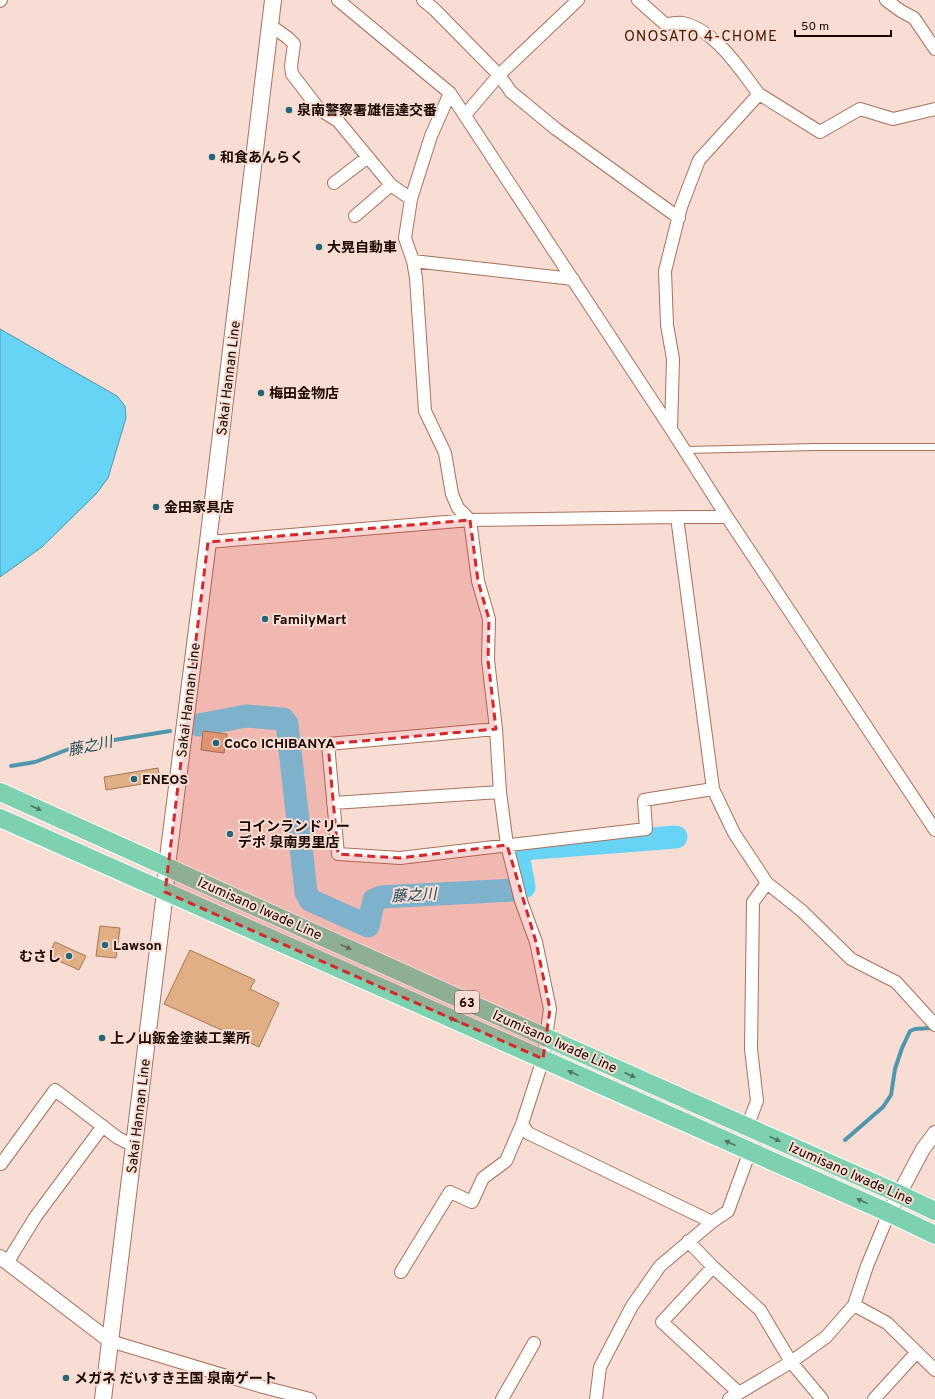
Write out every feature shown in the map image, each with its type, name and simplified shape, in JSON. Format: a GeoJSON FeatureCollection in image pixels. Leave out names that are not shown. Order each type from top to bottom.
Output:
{"type":"FeatureCollection","features":[{"type":"Feature","properties":{"kind":"main road","name":"Sakai Hannan Line"},"geometry":{"type":"LineString","coordinates":[[103,1399],[273,0]]}},
{"type":"Feature","properties":{"kind":"main road","name":"Izumisano Iwade Line"},"geometry":{"type":"LineString","coordinates":[[0,792],[935,1211]]}},
{"type":"Feature","properties":{"kind":"main road","name":"Izumisano Iwade Line"},"geometry":{"type":"LineString","coordinates":[[0,818],[750,1151],[935,1235]]}},
{"type":"Feature","properties":{"kind":"street"},"geometry":{"type":"LineString","coordinates":[[338,0],[450,93],[685,450],[727,517],[935,830]]}},
{"type":"Feature","properties":{"kind":"street"},"geometry":{"type":"LineString","coordinates":[[423,0],[434,9],[499,75],[511,92],[556,129],[678,218]]}},
{"type":"Feature","properties":{"kind":"street"},"geometry":{"type":"LineString","coordinates":[[465,115],[499,75],[578,0]]}},
{"type":"Feature","properties":{"kind":"street"},"geometry":{"type":"LineString","coordinates":[[638,0],[665,24],[682,23],[698,28],[719,44],[759,94],[820,132],[860,108],[893,119],[935,109]]}},
{"type":"Feature","properties":{"kind":"street"},"geometry":{"type":"LineString","coordinates":[[886,0],[914,18],[935,49]]}},
{"type":"Feature","properties":{"kind":"street"},"geometry":{"type":"LineString","coordinates":[[270,26],[294,44],[291,66],[292,74],[319,109],[338,121],[391,185],[411,199]]}},
{"type":"Feature","properties":{"kind":"street"},"geometry":{"type":"LineString","coordinates":[[401,1272],[450,1192],[472,1202],[483,1178],[506,1161],[522,1124],[543,1059],[550,1009],[536,942],[518,889],[507,845],[500,792],[496,729],[488,660],[489,619],[478,581],[470,520],[458,508],[452,494],[445,453],[425,411],[416,278],[413,261],[405,238],[411,199],[431,136],[450,93]]}},
{"type":"Feature","properties":{"kind":"street"},"geometry":{"type":"LineString","coordinates":[[671,429],[673,360],[667,325],[665,271],[678,218],[699,160],[759,94]]}},
{"type":"Feature","properties":{"kind":"street"},"geometry":{"type":"LineString","coordinates":[[334,183],[368,157]]}},
{"type":"Feature","properties":{"kind":"street"},"geometry":{"type":"LineString","coordinates":[[355,216],[391,185]]}},
{"type":"Feature","properties":{"kind":"street"},"geometry":{"type":"LineString","coordinates":[[413,261],[573,279]]}},
{"type":"Feature","properties":{"kind":"street"},"geometry":{"type":"LineString","coordinates":[[677,517],[713,789],[734,833],[767,883],[802,911],[851,959],[896,982],[935,1025]]}},
{"type":"Feature","properties":{"kind":"street"},"geometry":{"type":"LineString","coordinates":[[208,542],[470,520],[727,517]]}},
{"type":"Feature","properties":{"kind":"street"},"geometry":{"type":"LineString","coordinates":[[496,729],[328,744],[338,854],[400,858],[646,829],[644,800],[713,789]]}},
{"type":"Feature","properties":{"kind":"street"},"geometry":{"type":"LineString","coordinates":[[333,804],[500,792]]}},
{"type":"Feature","properties":{"kind":"street"},"geometry":{"type":"LineString","coordinates":[[747,1127],[757,1101],[752,1049],[753,902],[767,883]]}},
{"type":"Feature","properties":{"kind":"street"},"geometry":{"type":"LineString","coordinates":[[1,1164],[56,1090],[118,1138],[134,1146]]}},
{"type":"Feature","properties":{"kind":"street"},"geometry":{"type":"LineString","coordinates":[[522,1124],[528,1133],[712,1222]]}},
{"type":"Feature","properties":{"kind":"street"},"geometry":{"type":"LineString","coordinates":[[103,1126],[4,1260],[110,1340],[261,1393],[310,1399]]}},
{"type":"Feature","properties":{"kind":"street"},"geometry":{"type":"LineString","coordinates":[[713,1267],[662,1322],[734,1396],[791,1362],[826,1337],[854,1305],[867,1266],[889,1213],[923,1149],[935,1133]]}},
{"type":"Feature","properties":{"kind":"street"},"geometry":{"type":"LineString","coordinates":[[596,1399],[600,1367],[632,1306],[660,1266],[688,1241],[728,1211],[750,1151]]}},
{"type":"Feature","properties":{"kind":"street"},"geometry":{"type":"LineString","coordinates":[[688,1241],[713,1267],[760,1310],[791,1362],[815,1397]]}},
{"type":"Feature","properties":{"kind":"street"},"geometry":{"type":"LineString","coordinates":[[854,1305],[887,1323],[935,1370]]}},
{"type":"Feature","properties":{"kind":"street"},"geometry":{"type":"LineString","coordinates":[[502,1399],[534,1344]]}},
{"type":"Feature","properties":{"kind":"street"},"geometry":{"type":"LineString","coordinates":[[874,1399],[917,1352]]}},
{"type":"Feature","properties":{"kind":"lane"},"geometry":{"type":"LineString","coordinates":[[685,450],[815,447],[935,447]]}},
{"type":"Feature","properties":{"kind":"highlighted area"},"geometry":{"type":"Polygon","coordinates":[[[470,520],[478,581],[489,619],[488,660],[496,729],[328,744],[338,854],[400,858],[507,845],[536,942],[550,1009],[543,1059],[165,892],[208,542],[470,520]]]}},
{"type":"Feature","properties":{"kind":"water"},"geometry":{"type":"Polygon","coordinates":[[[0,329],[117,396],[125,406],[126,418],[108,478],[96,494],[42,547],[0,577],[0,329]]]}},
{"type":"Feature","properties":{"kind":"building"},"geometry":{"type":"Polygon","coordinates":[[[203,731],[227,734],[224,753],[201,750],[203,731]]]}},
{"type":"Feature","properties":{"kind":"building"},"geometry":{"type":"Polygon","coordinates":[[[158,768],[160,781],[106,790],[104,777],[158,768]]]}},
{"type":"Feature","properties":{"kind":"building"},"geometry":{"type":"Polygon","coordinates":[[[100,926],[120,928],[116,958],[96,956],[100,926]]]}},
{"type":"Feature","properties":{"kind":"building"},"geometry":{"type":"Polygon","coordinates":[[[55,942],[86,956],[79,970],[48,956],[55,942]]]}},
{"type":"Feature","properties":{"kind":"building"},"geometry":{"type":"Polygon","coordinates":[[[190,950],[255,980],[250,989],[279,1003],[259,1047],[164,1004],[190,950]]]}},
{"type":"Feature","properties":{"kind":"waterway","name":"藤之川"},"geometry":{"type":"LineString","coordinates":[[199,725],[246,716],[283,719],[287,724],[306,892],[310,900],[368,926],[374,900],[381,897],[513,890],[524,887],[518,854],[522,849],[676,837]]}},
{"type":"Feature","properties":{"kind":"waterway","name":"藤之川"},"geometry":{"type":"LineString","coordinates":[[11,766],[35,762],[77,746],[170,731]]}},
{"type":"Feature","properties":{"kind":"waterway"},"geometry":{"type":"LineString","coordinates":[[845,1140],[883,1107],[891,1095],[895,1069],[910,1031],[915,1029],[932,1028]]}},
{"type":"Feature","properties":{"kind":"place","name":"泉南警察署雄信達交番"},"geometry":{"type":"Point","coordinates":[289,110]}},
{"type":"Feature","properties":{"kind":"place","name":"和食あんらく"},"geometry":{"type":"Point","coordinates":[212,157]}},
{"type":"Feature","properties":{"kind":"place","name":"大晃自動車"},"geometry":{"type":"Point","coordinates":[319,247]}},
{"type":"Feature","properties":{"kind":"place","name":"梅田金物店"},"geometry":{"type":"Point","coordinates":[261,393]}},
{"type":"Feature","properties":{"kind":"place","name":"金田家具店"},"geometry":{"type":"Point","coordinates":[156,507]}},
{"type":"Feature","properties":{"kind":"place","name":"FamilyMart"},"geometry":{"type":"Point","coordinates":[265,619]}},
{"type":"Feature","properties":{"kind":"place","name":"CoCo ICHIBANYA"},"geometry":{"type":"Point","coordinates":[216,743]}},
{"type":"Feature","properties":{"kind":"place","name":"ENEOS"},"geometry":{"type":"Point","coordinates":[134,779]}},
{"type":"Feature","properties":{"kind":"place","name":"コインランドリー デポ 泉南男里店"},"geometry":{"type":"Point","coordinates":[230,834]}},
{"type":"Feature","properties":{"kind":"place","name":"Lawson"},"geometry":{"type":"Point","coordinates":[105,945]}},
{"type":"Feature","properties":{"kind":"place","name":"むさし"},"geometry":{"type":"Point","coordinates":[69,956]}},
{"type":"Feature","properties":{"kind":"place","name":"上ノ山鈑金塗装工業所"},"geometry":{"type":"Point","coordinates":[102,1038]}},
{"type":"Feature","properties":{"kind":"place","name":"メガネ だいすき王国 泉南ゲート"},"geometry":{"type":"Point","coordinates":[66,1378]}},
{"type":"Feature","properties":{"kind":"district","name":"ONOSATO 4-CHOME"},"geometry":{"type":"Point","coordinates":[701,36]}}]}
